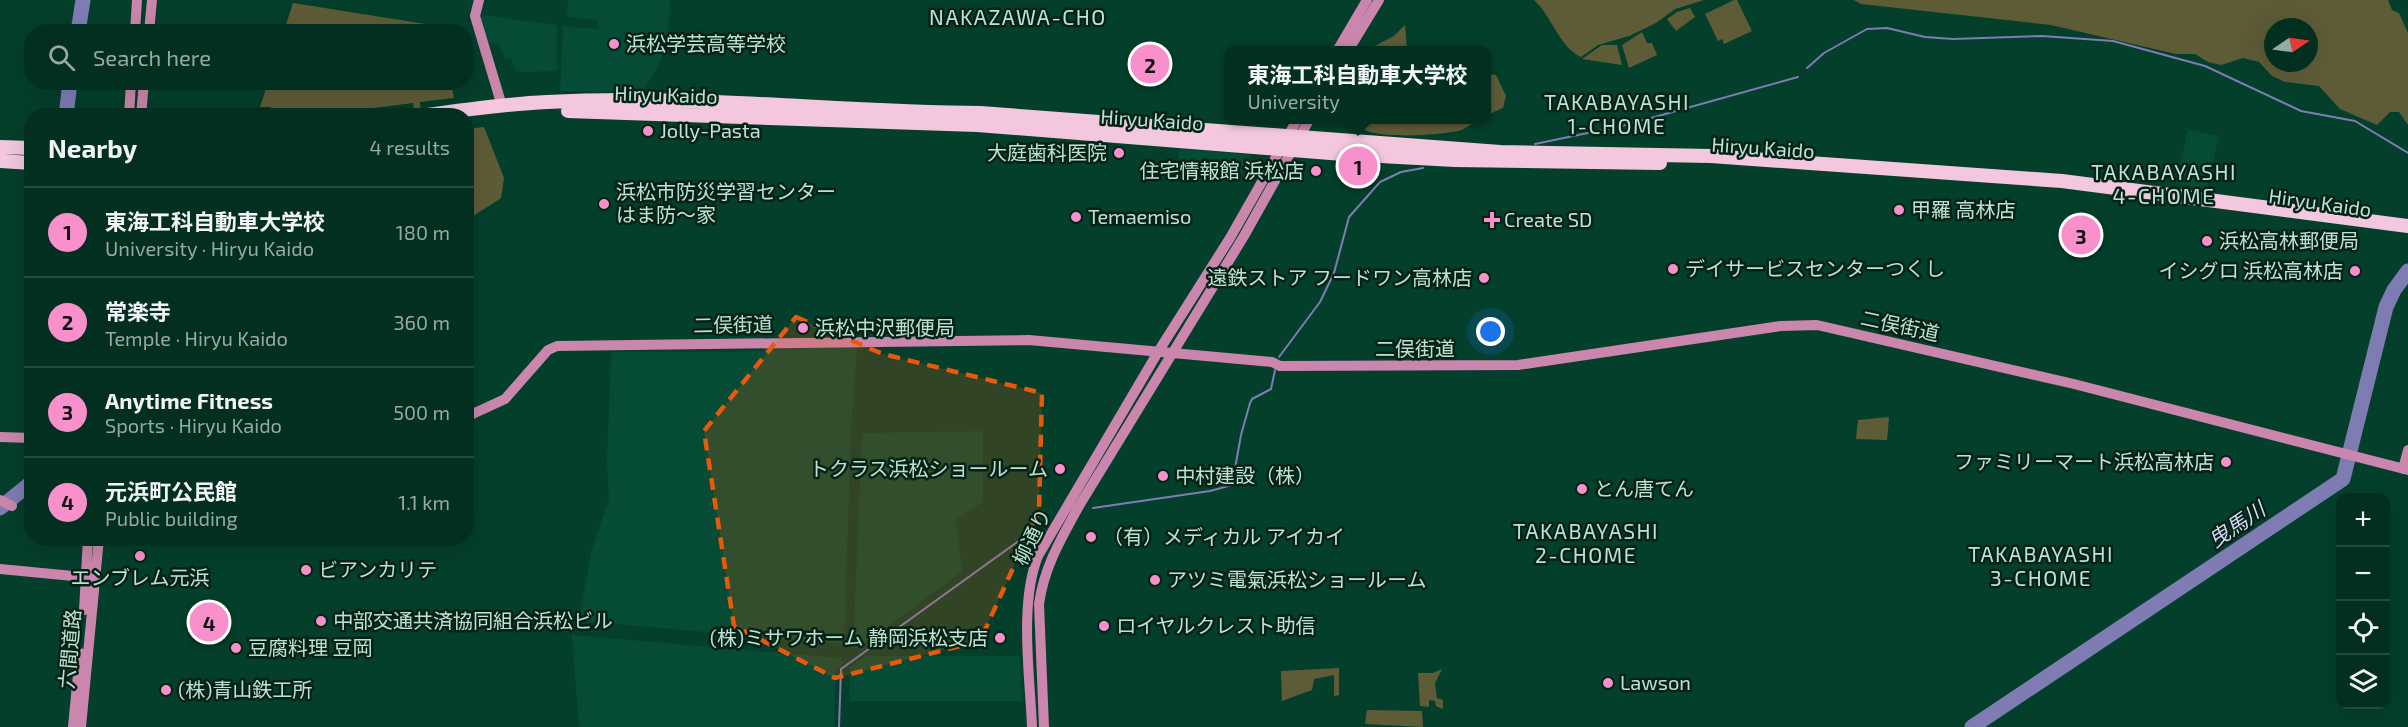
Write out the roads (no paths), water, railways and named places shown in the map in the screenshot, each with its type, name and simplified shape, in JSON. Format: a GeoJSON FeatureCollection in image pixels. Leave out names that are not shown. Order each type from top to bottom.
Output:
{"type":"FeatureCollection","features":[{"type":"Feature","properties":{"kind":"highway","name":"Hiryu Kaido"},"geometry":{"type":"LineString","coordinates":[[474,109],[548,102],[641,101],[899,113],[980,114],[1455,160],[1711,164],[1951,182],[2014,184],[2110,194],[2408,235]]}},
{"type":"Feature","properties":{"kind":"highway","name":"Hiryu Kaido"},"geometry":{"type":"LineString","coordinates":[[474,117],[553,110],[977,125],[1289,143],[1500,152],[1711,156],[2062,181],[2408,226]]}},
{"type":"Feature","properties":{"kind":"highway"},"geometry":{"type":"LineString","coordinates":[[0,147],[24,148]]}},
{"type":"Feature","properties":{"kind":"highway"},"geometry":{"type":"LineString","coordinates":[[0,161],[24,162]]}},
{"type":"Feature","properties":{"kind":"street"},"geometry":{"type":"LineString","coordinates":[[136,24],[137,0]]}},
{"type":"Feature","properties":{"kind":"street"},"geometry":{"type":"LineString","coordinates":[[150,24],[152,0]]}},
{"type":"Feature","properties":{"kind":"street"},"geometry":{"type":"LineString","coordinates":[[479,0],[475,16],[502,106]]}},
{"type":"Feature","properties":{"kind":"street"},"geometry":{"type":"LineString","coordinates":[[1340,46],[1367,0]]}},
{"type":"Feature","properties":{"kind":"street"},"geometry":{"type":"LineString","coordinates":[[1351,46],[1379,0]]}},
{"type":"Feature","properties":{"kind":"street"},"geometry":{"type":"LineString","coordinates":[[129,108],[131,90]]}},
{"type":"Feature","properties":{"kind":"street"},"geometry":{"type":"LineString","coordinates":[[142,108],[143,90]]}},
{"type":"Feature","properties":{"kind":"street"},"geometry":{"type":"LineString","coordinates":[[1289,143],[1296,124]]}},
{"type":"Feature","properties":{"kind":"street"},"geometry":{"type":"LineString","coordinates":[[1289,143],[1306,124]]}},
{"type":"Feature","properties":{"kind":"street","name":"柳通り"},"geometry":{"type":"LineString","coordinates":[[1032,727],[1028,617],[1033,569],[1044,545],[1158,352],[1289,143]]}},
{"type":"Feature","properties":{"kind":"street","name":"柳通り"},"geometry":{"type":"LineString","coordinates":[[1044,727],[1039,604],[1047,568],[1079,506],[1244,236],[1289,143]]}},
{"type":"Feature","properties":{"kind":"street","name":"二俣街道"},"geometry":{"type":"LineString","coordinates":[[474,413],[505,399],[548,350],[557,346],[1029,340],[1272,362],[1280,366],[1518,365],[1782,326],[1817,325],[2074,384],[2405,470]]}},
{"type":"Feature","properties":{"kind":"street"},"geometry":{"type":"LineString","coordinates":[[0,437],[24,438]]}},
{"type":"Feature","properties":{"kind":"street"},"geometry":{"type":"LineString","coordinates":[[2405,470],[2408,450]]}},
{"type":"Feature","properties":{"kind":"street","name":"六間道路"},"geometry":{"type":"LineString","coordinates":[[81,727],[91,578],[89,546]]}},
{"type":"Feature","properties":{"kind":"street","name":"六間道路"},"geometry":{"type":"LineString","coordinates":[[73,727],[91,578],[97,546]]}},
{"type":"Feature","properties":{"kind":"street"},"geometry":{"type":"LineString","coordinates":[[0,568],[91,578]]}},
{"type":"Feature","properties":{"kind":"waterway"},"geometry":{"type":"LineString","coordinates":[[79,24],[83,0]]}},
{"type":"Feature","properties":{"kind":"waterway"},"geometry":{"type":"LineString","coordinates":[[1807,68],[1824,53],[1867,29],[1887,28],[1925,37],[1953,39],[2042,36],[2113,41],[2205,66],[2301,111],[2355,121],[2408,153]]}},
{"type":"Feature","properties":{"kind":"waterway"},"geometry":{"type":"LineString","coordinates":[[1535,144],[1626,125],[1798,77]]}},
{"type":"Feature","properties":{"kind":"waterway"},"geometry":{"type":"LineString","coordinates":[[67,108],[69,90]]}},
{"type":"Feature","properties":{"kind":"waterway"},"geometry":{"type":"LineString","coordinates":[[1279,357],[1320,302],[1334,273],[1349,217],[1380,182],[1401,172],[1423,168]]}},
{"type":"Feature","properties":{"kind":"waterway","name":"曳馬川"},"geometry":{"type":"LineString","coordinates":[[1972,727],[2343,479],[2386,307],[2394,290],[2408,271]]}},
{"type":"Feature","properties":{"kind":"waterway"},"geometry":{"type":"LineString","coordinates":[[1093,508],[1210,491],[1232,485],[1241,435],[1250,403],[1252,399],[1271,389],[1275,370]]}},
{"type":"Feature","properties":{"kind":"waterway"},"geometry":{"type":"LineString","coordinates":[[0,508],[24,488]]}},
{"type":"Feature","properties":{"kind":"waterway"},"geometry":{"type":"LineString","coordinates":[[839,727],[841,669],[1027,535]]}},
{"type":"Feature","properties":{"kind":"place","name":"浜松学芸高等学校"},"geometry":{"type":"Point","coordinates":[614,44]}},
{"type":"Feature","properties":{"kind":"place","name":"常楽寺"},"geometry":{"type":"Point","coordinates":[1150,64]}},
{"type":"Feature","properties":{"kind":"place","name":"Jolly-Pasta"},"geometry":{"type":"Point","coordinates":[648,131]}},
{"type":"Feature","properties":{"kind":"place","name":"大庭歯科医院"},"geometry":{"type":"Point","coordinates":[1119,153]}},
{"type":"Feature","properties":{"kind":"place","name":"東海工科自動車大学校"},"geometry":{"type":"Point","coordinates":[1358,166]}},
{"type":"Feature","properties":{"kind":"place","name":"住宅情報館 浜松店"},"geometry":{"type":"Point","coordinates":[1316,171]}},
{"type":"Feature","properties":{"kind":"place","name":"浜松市防災学習センター はま防～家"},"geometry":{"type":"Point","coordinates":[604,204]}},
{"type":"Feature","properties":{"kind":"place","name":"甲羅 高林店"},"geometry":{"type":"Point","coordinates":[1899,210]}},
{"type":"Feature","properties":{"kind":"place","name":"Temaemiso"},"geometry":{"type":"Point","coordinates":[1076,217]}},
{"type":"Feature","properties":{"kind":"place","name":"Create SD"},"geometry":{"type":"Point","coordinates":[1492,220]}},
{"type":"Feature","properties":{"kind":"place","name":"Anytime Fitness"},"geometry":{"type":"Point","coordinates":[2081,235]}},
{"type":"Feature","properties":{"kind":"place","name":"浜松高林郵便局"},"geometry":{"type":"Point","coordinates":[2207,241]}},
{"type":"Feature","properties":{"kind":"place","name":"デイサービスセンターつくし"},"geometry":{"type":"Point","coordinates":[1673,269]}},
{"type":"Feature","properties":{"kind":"place","name":"イシグロ 浜松高林店"},"geometry":{"type":"Point","coordinates":[2355,271]}},
{"type":"Feature","properties":{"kind":"place","name":"遠鉄ストア フードワン高林店"},"geometry":{"type":"Point","coordinates":[1484,278]}},
{"type":"Feature","properties":{"kind":"place","name":"浜松中沢郵便局"},"geometry":{"type":"Point","coordinates":[803,328]}},
{"type":"Feature","properties":{"kind":"place","name":"ファミリーマート浜松高林店"},"geometry":{"type":"Point","coordinates":[2226,462]}},
{"type":"Feature","properties":{"kind":"place","name":"トクラス浜松ショールーム"},"geometry":{"type":"Point","coordinates":[1060,469]}},
{"type":"Feature","properties":{"kind":"place","name":"中村建設（株）"},"geometry":{"type":"Point","coordinates":[1163,476]}},
{"type":"Feature","properties":{"kind":"place","name":"とん唐てん"},"geometry":{"type":"Point","coordinates":[1582,489]}},
{"type":"Feature","properties":{"kind":"place","name":"（有）メディカル アイカイ"},"geometry":{"type":"Point","coordinates":[1091,537]}},
{"type":"Feature","properties":{"kind":"place","name":"エンブレム元浜"},"geometry":{"type":"Point","coordinates":[140,556]}},
{"type":"Feature","properties":{"kind":"place","name":"ビアンカリテ"},"geometry":{"type":"Point","coordinates":[306,570]}},
{"type":"Feature","properties":{"kind":"place","name":"アツミ電氣浜松ショールーム"},"geometry":{"type":"Point","coordinates":[1155,580]}},
{"type":"Feature","properties":{"kind":"place","name":"中部交通共済協同組合浜松ビル"},"geometry":{"type":"Point","coordinates":[321,621]}},
{"type":"Feature","properties":{"kind":"place","name":"元浜町公民館"},"geometry":{"type":"Point","coordinates":[209,622]}},
{"type":"Feature","properties":{"kind":"place","name":"ロイヤルクレスト助信"},"geometry":{"type":"Point","coordinates":[1104,626]}},
{"type":"Feature","properties":{"kind":"place","name":"(株)ミサワホーム 静岡浜松支店"},"geometry":{"type":"Point","coordinates":[1000,638]}},
{"type":"Feature","properties":{"kind":"place","name":"豆腐料理 豆岡"},"geometry":{"type":"Point","coordinates":[236,648]}},
{"type":"Feature","properties":{"kind":"place","name":"Lawson"},"geometry":{"type":"Point","coordinates":[1608,683]}},
{"type":"Feature","properties":{"kind":"place","name":"(株)青山鉄工所"},"geometry":{"type":"Point","coordinates":[166,690]}},
{"type":"Feature","properties":{"kind":"district","name":"NAKAZAWA-CHO"},"geometry":{"type":"Point","coordinates":[1018,18]}},
{"type":"Feature","properties":{"kind":"district","name":"TAKABAYASHI 1-CHOME"},"geometry":{"type":"Point","coordinates":[1617,115]}},
{"type":"Feature","properties":{"kind":"district","name":"TAKABAYASHI 4-CHOME"},"geometry":{"type":"Point","coordinates":[2164,185]}},
{"type":"Feature","properties":{"kind":"district","name":"TAKABAYASHI 2-CHOME"},"geometry":{"type":"Point","coordinates":[1586,544]}},
{"type":"Feature","properties":{"kind":"district","name":"TAKABAYASHI 3-CHOME"},"geometry":{"type":"Point","coordinates":[2041,567]}}]}
